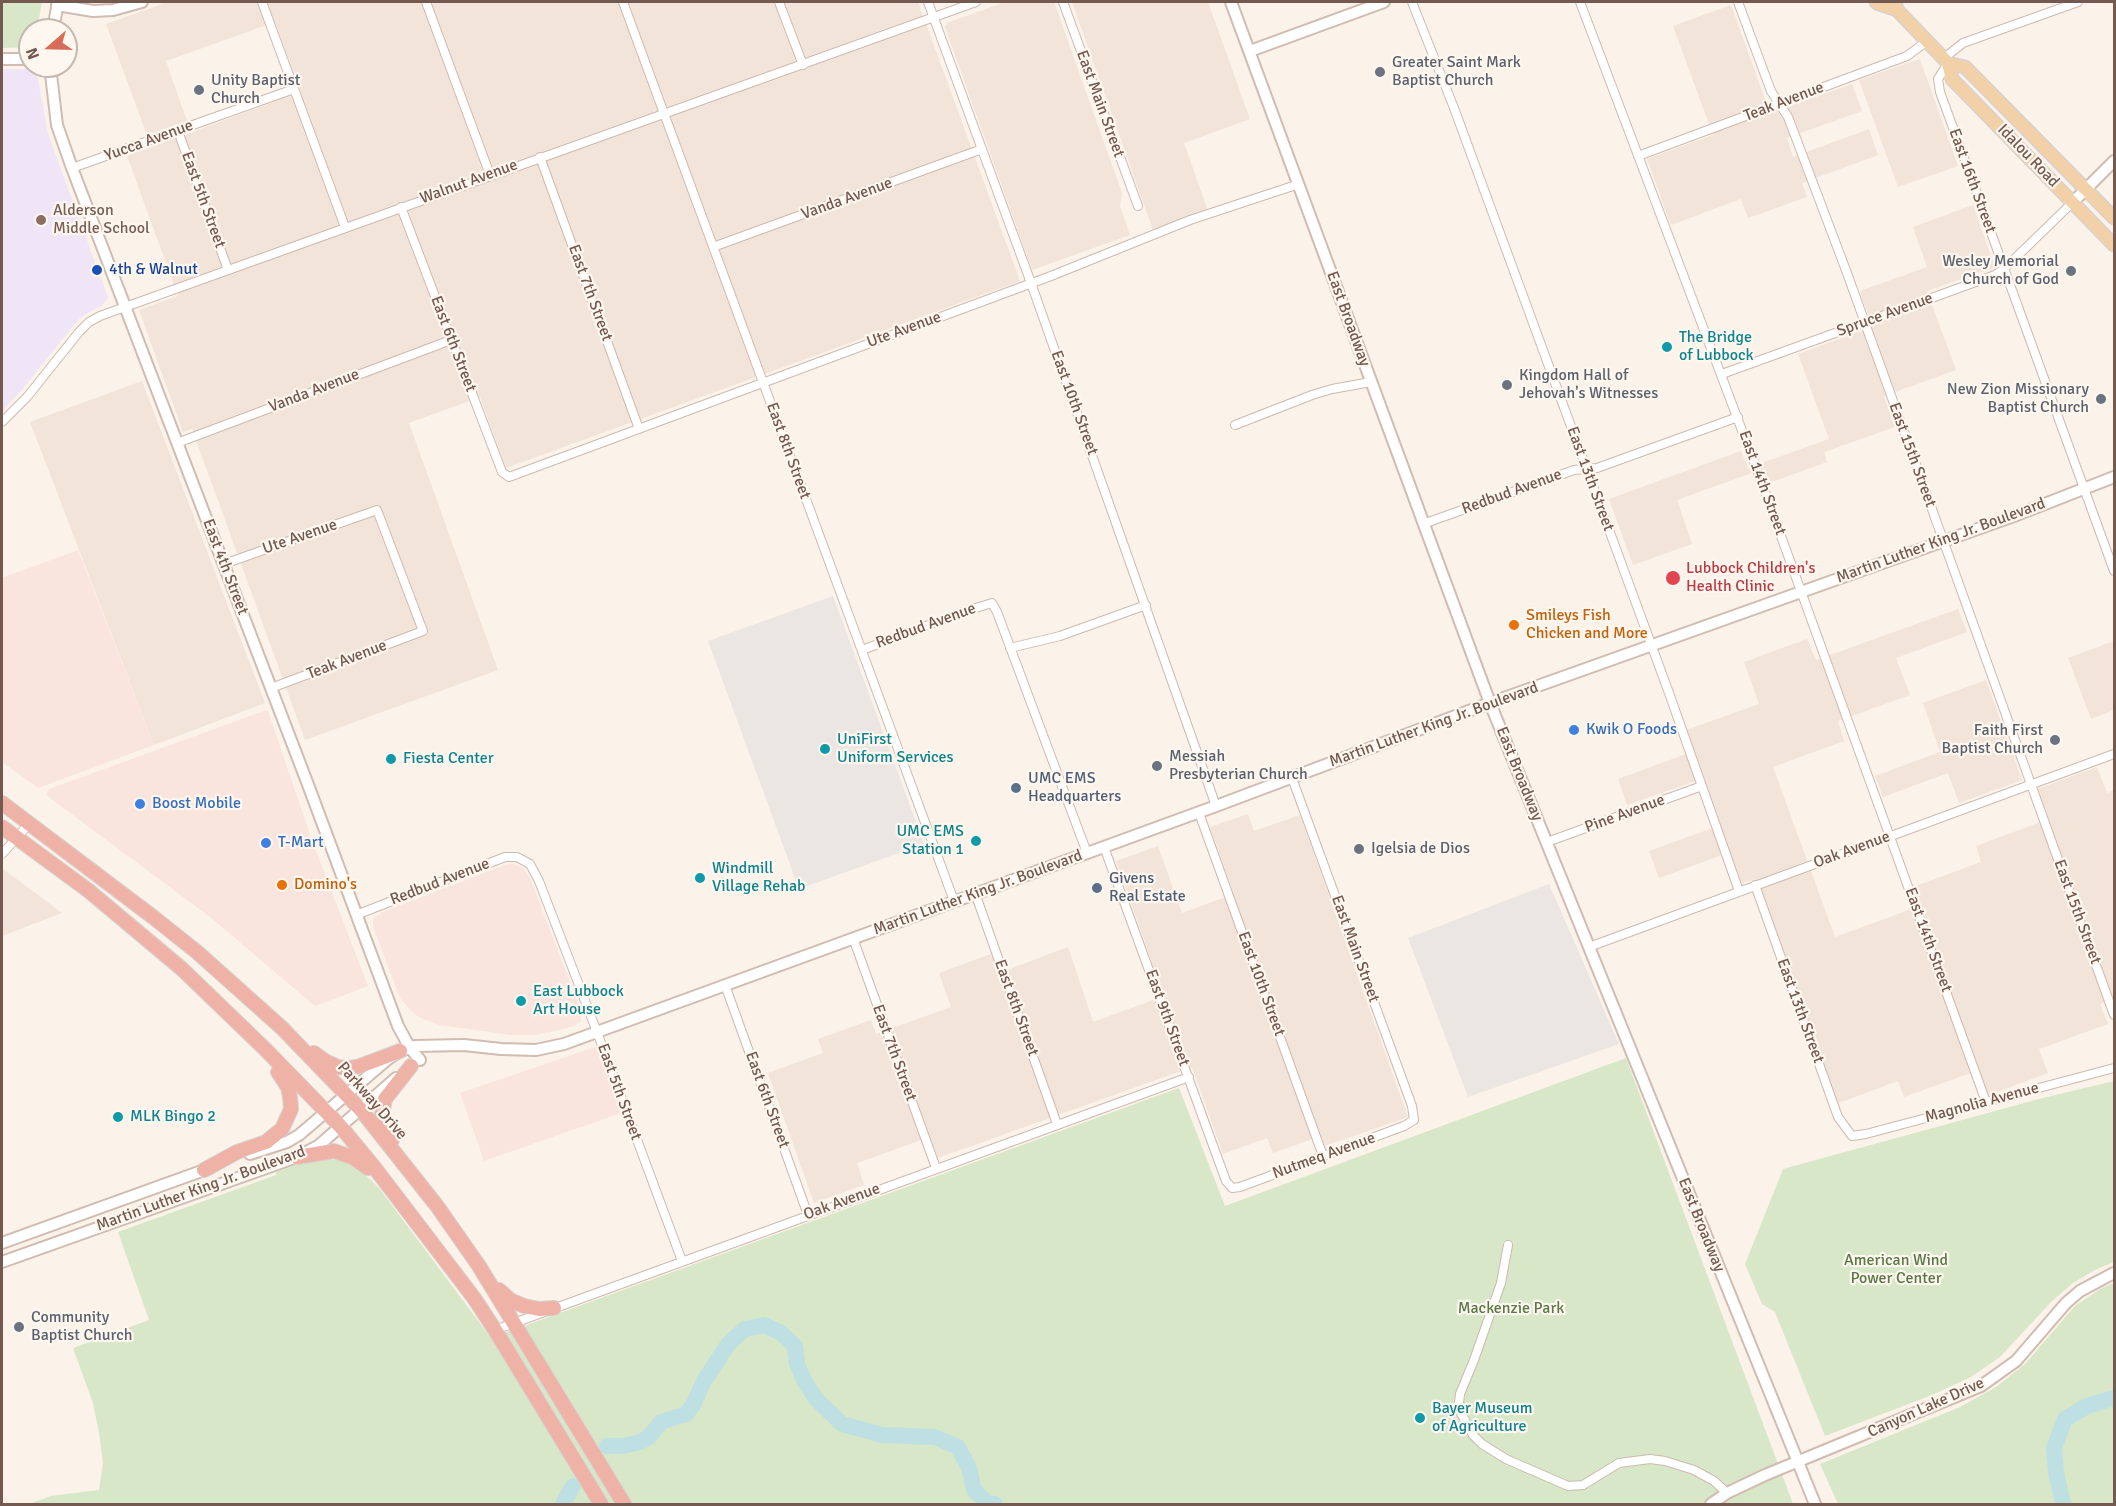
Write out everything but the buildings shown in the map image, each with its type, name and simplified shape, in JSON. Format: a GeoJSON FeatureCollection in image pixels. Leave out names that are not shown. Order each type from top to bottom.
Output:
{"type":"FeatureCollection","features":[{"type":"Feature","properties":{"kind":"highway","name":"Parkway Drive"},"geometry":{"type":"LineString","coordinates":[[2,803],[189,946],[282,1028],[361,1110],[437,1206],[486,1277],[624,1504]]}},
{"type":"Feature","properties":{"kind":"highway"},"geometry":{"type":"LineString","coordinates":[[2,827],[87,890],[182,969],[341,1127],[440,1251],[495,1330],[601,1504]]}},
{"type":"Feature","properties":{"kind":"highway"},"geometry":{"type":"LineString","coordinates":[[282,1028],[325,1061],[338,1067],[360,1066],[405,1049]]}},
{"type":"Feature","properties":{"kind":"highway"},"geometry":{"type":"LineString","coordinates":[[204,1170],[237,1152],[266,1142],[282,1128],[291,1109],[288,1088],[254,1039]]}},
{"type":"Feature","properties":{"kind":"highway"},"geometry":{"type":"LineString","coordinates":[[416,1063],[385,1100],[382,1114],[389,1136],[412,1165],[437,1206]]}},
{"type":"Feature","properties":{"kind":"highway"},"geometry":{"type":"LineString","coordinates":[[297,1157],[334,1151],[354,1158],[401,1201]]}},
{"type":"Feature","properties":{"kind":"highway"},"geometry":{"type":"LineString","coordinates":[[486,1277],[510,1300],[539,1309],[554,1308]]}},
{"type":"Feature","properties":{"kind":"main road"},"geometry":{"type":"LineString","coordinates":[[55,18],[57,3],[93,11],[113,10],[142,2]]}},
{"type":"Feature","properties":{"kind":"main road","name":"East Broadway"},"geometry":{"type":"LineString","coordinates":[[1231,2],[1490,704],[1815,1504]]}},
{"type":"Feature","properties":{"kind":"main road"},"geometry":{"type":"LineString","coordinates":[[1250,51],[1384,2]]}},
{"type":"Feature","properties":{"kind":"main road","name":"Idalou Road"},"geometry":{"type":"LineString","coordinates":[[1876,2],[1896,4],[1946,61],[1952,79],[2115,244]]}},
{"type":"Feature","properties":{"kind":"main road"},"geometry":{"type":"LineString","coordinates":[[2,58],[18,59]]}},
{"type":"Feature","properties":{"kind":"main road","name":"Idalou Road"},"geometry":{"type":"LineString","coordinates":[[1946,61],[1965,67],[2115,218]]}},
{"type":"Feature","properties":{"kind":"main road","name":"East 4th Street"},"geometry":{"type":"LineString","coordinates":[[51,78],[57,125],[72,168],[271,688],[405,1049],[416,1063]]}},
{"type":"Feature","properties":{"kind":"main road","name":"Spruce Avenue"},"geometry":{"type":"LineString","coordinates":[[2073,202],[2115,161]]}},
{"type":"Feature","properties":{"kind":"main road","name":"Martin Luther King Jr. Boulevard"},"geometry":{"type":"LineString","coordinates":[[2,1243],[287,1142],[299,1135],[388,1059],[405,1049],[443,1046],[536,1050],[564,1044],[1199,813],[1490,704],[1943,542],[2115,477]]}},
{"type":"Feature","properties":{"kind":"main road","name":"Martin Luther King Jr. Boulevard"},"geometry":{"type":"LineString","coordinates":[[2,1262],[297,1157],[318,1146],[416,1063],[443,1046]]}},
{"type":"Feature","properties":{"kind":"main road","name":"Canyon Lake Drive"},"geometry":{"type":"LineString","coordinates":[[1711,1504],[1727,1492],[1765,1474],[1981,1386],[2016,1361],[2054,1315],[2073,1297],[2097,1281],[2115,1273]]}},
{"type":"Feature","properties":{"kind":"street"},"geometry":{"type":"LineString","coordinates":[[262,2],[345,228]]}},
{"type":"Feature","properties":{"kind":"street"},"geometry":{"type":"LineString","coordinates":[[426,2],[490,175]]}},
{"type":"Feature","properties":{"kind":"street","name":"East 8th Street"},"geometry":{"type":"LineString","coordinates":[[623,2],[954,901]]}},
{"type":"Feature","properties":{"kind":"street"},"geometry":{"type":"LineString","coordinates":[[779,2],[802,65]]}},
{"type":"Feature","properties":{"kind":"street","name":"East 10th Street"},"geometry":{"type":"LineString","coordinates":[[928,2],[1031,283],[1216,806]]}},
{"type":"Feature","properties":{"kind":"street","name":"Walnut Avenue"},"geometry":{"type":"LineString","coordinates":[[2,422],[27,397],[83,327],[100,316],[976,2]]}},
{"type":"Feature","properties":{"kind":"street","name":"East Main Street"},"geometry":{"type":"LineString","coordinates":[[1063,2],[1138,206]]}},
{"type":"Feature","properties":{"kind":"street","name":"East 13th Street"},"geometry":{"type":"LineString","coordinates":[[1412,2],[1454,108],[1652,646],[1739,891]]}},
{"type":"Feature","properties":{"kind":"street","name":"East 14th Street"},"geometry":{"type":"LineString","coordinates":[[1580,2],[1722,374],[1986,1102]]}},
{"type":"Feature","properties":{"kind":"street","name":"East 15th Street"},"geometry":{"type":"LineString","coordinates":[[1738,2],[1771,91],[1792,128],[1865,322],[2115,1015]]}},
{"type":"Feature","properties":{"kind":"street"},"geometry":{"type":"LineString","coordinates":[[1946,61],[1963,44],[2074,2]]}},
{"type":"Feature","properties":{"kind":"street","name":"Teak Avenue"},"geometry":{"type":"LineString","coordinates":[[1638,156],[1907,56],[1927,41]]}},
{"type":"Feature","properties":{"kind":"street","name":"East 16th Street"},"geometry":{"type":"LineString","coordinates":[[1946,61],[1938,79],[1940,92],[2115,571]]}},
{"type":"Feature","properties":{"kind":"street","name":"Yucca Avenue"},"geometry":{"type":"LineString","coordinates":[[72,168],[294,89]]}},
{"type":"Feature","properties":{"kind":"street","name":"East 5th Street"},"geometry":{"type":"LineString","coordinates":[[178,131],[228,270]]}},
{"type":"Feature","properties":{"kind":"street","name":"Vanda Avenue"},"geometry":{"type":"LineString","coordinates":[[713,247],[982,149]]}},
{"type":"Feature","properties":{"kind":"street","name":"East 7th Street"},"geometry":{"type":"LineString","coordinates":[[540,157],[639,429]]}},
{"type":"Feature","properties":{"kind":"street","name":"Ute Avenue"},"geometry":{"type":"LineString","coordinates":[[508,477],[1031,283],[1201,216],[1299,183]]}},
{"type":"Feature","properties":{"kind":"street","name":"Spruce Avenue"},"geometry":{"type":"LineString","coordinates":[[1722,374],[1995,275],[2073,202]]}},
{"type":"Feature","properties":{"kind":"street","name":"East 6th Street"},"geometry":{"type":"LineString","coordinates":[[401,207],[501,472],[508,477]]}},
{"type":"Feature","properties":{"kind":"street","name":"Vanda Avenue"},"geometry":{"type":"LineString","coordinates":[[177,444],[451,340]]}},
{"type":"Feature","properties":{"kind":"street"},"geometry":{"type":"LineString","coordinates":[[1235,425],[1312,395],[1371,382]]}},
{"type":"Feature","properties":{"kind":"street","name":"Redbud Avenue"},"geometry":{"type":"LineString","coordinates":[[1423,524],[1574,470],[1597,468],[1737,417]]}},
{"type":"Feature","properties":{"kind":"street","name":"Ute Avenue"},"geometry":{"type":"LineString","coordinates":[[224,564],[377,510],[423,631]]}},
{"type":"Feature","properties":{"kind":"street","name":"Redbud Avenue"},"geometry":{"type":"LineString","coordinates":[[862,650],[992,603],[1010,648]]}},
{"type":"Feature","properties":{"kind":"street"},"geometry":{"type":"LineString","coordinates":[[1087,853],[1010,648],[1060,636],[1146,605]]}},
{"type":"Feature","properties":{"kind":"street","name":"Teak Avenue"},"geometry":{"type":"LineString","coordinates":[[271,688],[423,631]]}},
{"type":"Feature","properties":{"kind":"street","name":"Oak Avenue"},"geometry":{"type":"LineString","coordinates":[[1589,947],[2115,754]]}},
{"type":"Feature","properties":{"kind":"street","name":"East Main Street"},"geometry":{"type":"LineString","coordinates":[[1293,778],[1412,1106],[1414,1120]]}},
{"type":"Feature","properties":{"kind":"street","name":"Pine Avenue"},"geometry":{"type":"LineString","coordinates":[[1547,842],[1702,786]]}},
{"type":"Feature","properties":{"kind":"street","name":"East 10th Street"},"geometry":{"type":"LineString","coordinates":[[1199,813],[1323,1156]]}},
{"type":"Feature","properties":{"kind":"street"},"geometry":{"type":"LineString","coordinates":[[2,854],[29,824]]}},
{"type":"Feature","properties":{"kind":"street","name":"East 9th Street"},"geometry":{"type":"LineString","coordinates":[[1104,847],[1226,1181],[1232,1188]]}},
{"type":"Feature","properties":{"kind":"street","name":"Redbud Avenue"},"geometry":{"type":"LineString","coordinates":[[356,915],[506,857],[524,860]]}},
{"type":"Feature","properties":{"kind":"street","name":"East 5th Street"},"geometry":{"type":"LineString","coordinates":[[524,860],[534,869],[539,881],[682,1261]]}},
{"type":"Feature","properties":{"kind":"street","name":"East 13th Street"},"geometry":{"type":"LineString","coordinates":[[1755,885],[1839,1117],[1851,1134]]}},
{"type":"Feature","properties":{"kind":"street","name":"East 8th Street"},"geometry":{"type":"LineString","coordinates":[[975,893],[1057,1124]]}},
{"type":"Feature","properties":{"kind":"street","name":"East 7th Street"},"geometry":{"type":"LineString","coordinates":[[853,938],[936,1168]]}},
{"type":"Feature","properties":{"kind":"street","name":"East 6th Street"},"geometry":{"type":"LineString","coordinates":[[725,985],[808,1215]]}},
{"type":"Feature","properties":{"kind":"street","name":"Magnolia Avenue"},"geometry":{"type":"LineString","coordinates":[[1851,1134],[1854,1137],[1866,1134],[2115,1068]]}},
{"type":"Feature","properties":{"kind":"street","name":"Oak Avenue"},"geometry":{"type":"LineString","coordinates":[[495,1330],[1189,1077]]}},
{"type":"Feature","properties":{"kind":"street","name":"Nutmeq Avenue"},"geometry":{"type":"LineString","coordinates":[[1232,1188],[1404,1126],[1414,1120]]}},
{"type":"Feature","properties":{"kind":"street"},"geometry":{"type":"LineString","coordinates":[[1508,1245],[1501,1283],[1460,1394],[1461,1413],[1473,1435],[1482,1444],[1506,1459],[1568,1486],[1583,1485],[1619,1463],[1650,1459],[1695,1470],[1727,1492]]}},
{"type":"Feature","properties":{"kind":"shaded area"},"geometry":{"type":"Polygon","coordinates":[[[168,2],[918,2],[1020,281],[506,468],[480,397],[409,423],[498,670],[305,740],[192,429],[183,432],[139,310],[178,296],[127,156],[301,92],[275,22],[166,61],[187,121],[147,135],[106,24],[168,2]]]}},
{"type":"Feature","properties":{"kind":"shaded area"},"geometry":{"type":"Polygon","coordinates":[[[1005,2],[1054,2],[1122,193],[1120,206],[1130,235],[1032,270],[945,27],[947,23],[1005,2]]]}},
{"type":"Feature","properties":{"kind":"shaded area"},"geometry":{"type":"Polygon","coordinates":[[[1072,2],[1208,2],[1250,119],[1184,143],[1208,211],[1153,230],[1072,2]]]}},
{"type":"Feature","properties":{"kind":"shaded area"},"geometry":{"type":"Polygon","coordinates":[[[1731,5],[1770,113],[1852,84],[1862,111],[1787,138],[1793,157],[1869,129],[1878,155],[1802,183],[1807,197],[1748,218],[1741,199],[1671,225],[1647,159],[1713,135],[1673,26],[1731,5]]]}},
{"type":"Feature","properties":{"kind":"shaded area"},"geometry":{"type":"Polygon","coordinates":[[[1920,59],[1958,166],[1898,187],[1859,80],[1920,59]]]}},
{"type":"Feature","properties":{"kind":"shaded area","name":"Alderson Middle School"},"geometry":{"type":"Polygon","coordinates":[[[2,69],[18,69],[18,78],[38,78],[48,134],[108,297],[103,305],[78,320],[2,411],[2,69]]]}},
{"type":"Feature","properties":{"kind":"shaded area"},"geometry":{"type":"Polygon","coordinates":[[[1973,205],[1995,267],[1927,291],[1956,370],[1884,396],[1895,427],[1824,452],[1827,462],[1769,483],[1763,469],[1677,500],[1692,544],[1633,565],[1609,499],[1741,451],[1748,468],[1829,439],[1798,354],[1872,327],[1860,291],[1927,267],[1913,227],[1973,205]]]}},
{"type":"Feature","properties":{"kind":"shaded area"},"geometry":{"type":"Polygon","coordinates":[[[142,381],[265,703],[154,745],[30,422],[142,381]]]}},
{"type":"Feature","properties":{"kind":"shaded area"},"geometry":{"type":"Polygon","coordinates":[[[78,550],[154,745],[38,788],[2,762],[2,578],[78,550]]]}},
{"type":"Feature","properties":{"kind":"shaded area"},"geometry":{"type":"Polygon","coordinates":[[[833,596],[924,844],[799,889],[708,641],[833,596]]]}},
{"type":"Feature","properties":{"kind":"shaded area"},"geometry":{"type":"Polygon","coordinates":[[[1958,609],[1967,632],[1896,658],[1910,695],[1838,721],[1844,741],[1773,767],[1835,937],[1920,906],[1913,887],[1981,862],[1976,846],[2046,820],[2035,790],[2097,767],[2107,793],[2114,790],[2114,998],[2100,1004],[2108,1024],[2039,1049],[2048,1073],[1989,1095],[1979,1070],[1904,1097],[1898,1081],[1836,1104],[1755,879],[1742,883],[1730,852],[1659,878],[1649,851],[1721,825],[1704,778],[1627,805],[1618,779],[1694,751],[1686,730],[1759,704],[1744,662],[1807,639],[1816,660],[1958,609]]]}},
{"type":"Feature","properties":{"kind":"shaded area"},"geometry":{"type":"Polygon","coordinates":[[[2114,641],[2114,710],[2091,719],[2068,658],[2114,641]]]}},
{"type":"Feature","properties":{"kind":"shaded area"},"geometry":{"type":"Polygon","coordinates":[[[1986,680],[2022,780],[1959,803],[1948,773],[1883,797],[1875,776],[1940,752],[1923,703],[1986,680]]]}},
{"type":"Feature","properties":{"kind":"shaded area"},"geometry":{"type":"Polygon","coordinates":[[[268,711],[313,843],[368,986],[315,1006],[210,917],[46,795],[49,789],[268,711]]]}},
{"type":"Feature","properties":{"kind":"shaded area"},"geometry":{"type":"Polygon","coordinates":[[[1248,814],[1254,831],[1300,815],[1408,1117],[1325,1146],[1321,1136],[1273,1153],[1267,1138],[1223,1154],[1192,1067],[938,1158],[930,1137],[857,1163],[864,1185],[814,1203],[768,1073],[823,1053],[818,1039],[871,1020],[876,1034],[951,1007],[939,973],[991,954],[999,973],[1068,947],[1093,1022],[1164,996],[1116,861],[1158,846],[1182,913],[1234,894],[1210,827],[1248,814]]]}},
{"type":"Feature","properties":{"kind":"shaded area"},"geometry":{"type":"Polygon","coordinates":[[[513,864],[523,868],[530,878],[581,1011],[581,1021],[574,1026],[535,1035],[511,1035],[439,1025],[419,1017],[400,998],[373,927],[373,919],[383,912],[505,865],[513,864]]]}},
{"type":"Feature","properties":{"kind":"shaded area"},"geometry":{"type":"Polygon","coordinates":[[[2,868],[7,872],[62,913],[2,936],[2,868]]]}},
{"type":"Feature","properties":{"kind":"shaded area"},"geometry":{"type":"Polygon","coordinates":[[[1549,884],[1619,1044],[1468,1097],[1408,938],[1549,884]]]}},
{"type":"Feature","properties":{"kind":"shaded area"},"geometry":{"type":"Polygon","coordinates":[[[598,1046],[621,1113],[484,1161],[460,1093],[598,1046]]]}},
{"type":"Feature","properties":{"kind":"green space"},"geometry":{"type":"Polygon","coordinates":[[[2,2],[42,2],[39,18],[18,18],[18,47],[2,48],[2,2]]]}},
{"type":"Feature","properties":{"kind":"green space","name":"Mackenzie Park"},"geometry":{"type":"Polygon","coordinates":[[[1626,1058],[1793,1504],[29,1504],[51,1496],[99,1490],[103,1463],[99,1433],[93,1403],[73,1348],[149,1320],[118,1232],[276,1175],[276,1172],[310,1160],[350,1160],[379,1188],[491,1338],[1179,1088],[1225,1206],[1626,1058]]]}},
{"type":"Feature","properties":{"kind":"green space","name":"American Wind Power Center"},"geometry":{"type":"Polygon","coordinates":[[[2114,1081],[2114,1262],[2073,1283],[2052,1301],[2000,1357],[1971,1377],[1932,1395],[1825,1436],[1775,1312],[1762,1304],[1745,1264],[1783,1169],[2039,1099],[2114,1081]]]}},
{"type":"Feature","properties":{"kind":"green space"},"geometry":{"type":"Polygon","coordinates":[[[2114,1283],[2114,1504],[1838,1504],[1820,1464],[1960,1407],[1996,1387],[2025,1364],[2075,1306],[2100,1289],[2114,1283]]]}},
{"type":"Feature","properties":{"kind":"waterway"},"geometry":{"type":"LineString","coordinates":[[607,1446],[623,1446],[640,1442],[649,1437],[661,1422],[686,1414],[729,1343],[745,1329],[764,1325],[781,1333],[795,1346],[797,1364],[805,1382],[816,1399],[842,1424],[882,1435],[935,1437],[958,1447],[969,1468],[974,1490],[987,1503],[995,1504]]}},
{"type":"Feature","properties":{"kind":"waterway"},"geometry":{"type":"LineString","coordinates":[[2063,1504],[2056,1472],[2054,1448],[2065,1419],[2087,1406],[2114,1398]]}},
{"type":"Feature","properties":{"kind":"waterway"},"geometry":{"type":"LineString","coordinates":[[563,1504],[573,1486]]}},
{"type":"Feature","properties":{"kind":"place","name":"Greater Saint Mark Baptist Church"},"geometry":{"type":"Point","coordinates":[1380,72]}},
{"type":"Feature","properties":{"kind":"place","name":"Unity Baptist Church"},"geometry":{"type":"Point","coordinates":[199,90]}},
{"type":"Feature","properties":{"kind":"place","name":"Alderson Middle School"},"geometry":{"type":"Point","coordinates":[41,220]}},
{"type":"Feature","properties":{"kind":"place","name":"4th & Walnut"},"geometry":{"type":"Point","coordinates":[97,270]}},
{"type":"Feature","properties":{"kind":"place","name":"Wesley Memorial Church of God"},"geometry":{"type":"Point","coordinates":[2071,271]}},
{"type":"Feature","properties":{"kind":"place","name":"The Bridge of Lubbock"},"geometry":{"type":"Point","coordinates":[1667,347]}},
{"type":"Feature","properties":{"kind":"place","name":"Kingdom Hall of Jehovah's Witnesses"},"geometry":{"type":"Point","coordinates":[1507,385]}},
{"type":"Feature","properties":{"kind":"place","name":"New Zion Missionary Baptist Church"},"geometry":{"type":"Point","coordinates":[2101,399]}},
{"type":"Feature","properties":{"kind":"place","name":"Lubbock Children's Health Clinic"},"geometry":{"type":"Point","coordinates":[1673,578]}},
{"type":"Feature","properties":{"kind":"place","name":"Smileys Fish Chicken and More"},"geometry":{"type":"Point","coordinates":[1514,625]}},
{"type":"Feature","properties":{"kind":"place","name":"Kwik O Foods"},"geometry":{"type":"Point","coordinates":[1574,730]}},
{"type":"Feature","properties":{"kind":"place","name":"Faith First Baptist Church"},"geometry":{"type":"Point","coordinates":[2055,740]}},
{"type":"Feature","properties":{"kind":"place","name":"UniFirst Uniform Services"},"geometry":{"type":"Point","coordinates":[825,749]}},
{"type":"Feature","properties":{"kind":"place","name":"Fiesta Center"},"geometry":{"type":"Point","coordinates":[391,759]}},
{"type":"Feature","properties":{"kind":"place","name":"Messiah Presbyterian Church"},"geometry":{"type":"Point","coordinates":[1157,766]}},
{"type":"Feature","properties":{"kind":"place","name":"UMC EMS Headquarters"},"geometry":{"type":"Point","coordinates":[1016,788]}},
{"type":"Feature","properties":{"kind":"place","name":"Boost Mobile"},"geometry":{"type":"Point","coordinates":[140,804]}},
{"type":"Feature","properties":{"kind":"place","name":"UMC EMS Station 1"},"geometry":{"type":"Point","coordinates":[976,841]}},
{"type":"Feature","properties":{"kind":"place","name":"T-Mart"},"geometry":{"type":"Point","coordinates":[266,843]}},
{"type":"Feature","properties":{"kind":"place","name":"Igelsia de Dios"},"geometry":{"type":"Point","coordinates":[1359,849]}},
{"type":"Feature","properties":{"kind":"place","name":"Windmill Village Rehab"},"geometry":{"type":"Point","coordinates":[700,878]}},
{"type":"Feature","properties":{"kind":"place","name":"Domino's"},"geometry":{"type":"Point","coordinates":[282,885]}},
{"type":"Feature","properties":{"kind":"place","name":"Givens Real Estate"},"geometry":{"type":"Point","coordinates":[1097,888]}},
{"type":"Feature","properties":{"kind":"place","name":"East Lubbock Art House"},"geometry":{"type":"Point","coordinates":[521,1001]}},
{"type":"Feature","properties":{"kind":"place","name":"MLK Bingo 2"},"geometry":{"type":"Point","coordinates":[118,1117]}},
{"type":"Feature","properties":{"kind":"place","name":"Community Baptist Church"},"geometry":{"type":"Point","coordinates":[19,1327]}},
{"type":"Feature","properties":{"kind":"place","name":"Bayer Museum of Agriculture"},"geometry":{"type":"Point","coordinates":[1420,1418]}}]}
